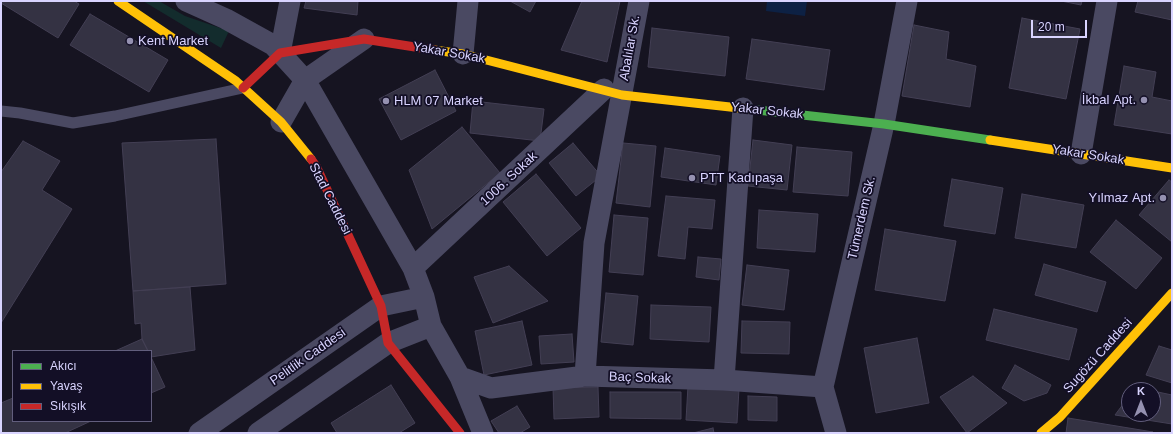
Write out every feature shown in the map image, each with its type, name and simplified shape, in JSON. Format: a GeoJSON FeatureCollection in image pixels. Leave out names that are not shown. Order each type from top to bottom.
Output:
{"type":"FeatureCollection","features":[{"type":"Feature","properties":{"kind":"street","name":"Stad Caddesi"},"geometry":{"type":"LineString","coordinates":[[118,1],[236,81],[281,122],[316,166],[380,306],[388,343],[460,433]]}},
{"type":"Feature","properties":{"kind":"street"},"geometry":{"type":"LineString","coordinates":[[186,1],[226,19],[273,45],[305,80],[414,268],[424,297],[431,326],[460,377],[483,433]]}},
{"type":"Feature","properties":{"kind":"street"},"geometry":{"type":"LineString","coordinates":[[243,88],[280,53],[290,1]]}},
{"type":"Feature","properties":{"kind":"street"},"geometry":{"type":"LineString","coordinates":[[462,54],[468,1]]}},
{"type":"Feature","properties":{"kind":"street","name":"Abalılar Sk."},"geometry":{"type":"LineString","coordinates":[[585,376],[594,242],[613,92],[639,1]]}},
{"type":"Feature","properties":{"kind":"street","name":"Tümerdem Sk."},"geometry":{"type":"LineString","coordinates":[[836,433],[823,387],[884,124],[906,1]]}},
{"type":"Feature","properties":{"kind":"street"},"geometry":{"type":"LineString","coordinates":[[1081,154],[1107,1]]}},
{"type":"Feature","properties":{"kind":"street"},"geometry":{"type":"LineString","coordinates":[[281,122],[305,80],[364,40]]}},
{"type":"Feature","properties":{"kind":"street","name":"Yakar Sokak"},"geometry":{"type":"LineString","coordinates":[[280,53],[364,40],[462,54],[613,92],[884,124],[1172,168]]}},
{"type":"Feature","properties":{"kind":"street","name":"1006. Sokak"},"geometry":{"type":"LineString","coordinates":[[414,268],[613,92]]}},
{"type":"Feature","properties":{"kind":"street"},"geometry":{"type":"LineString","coordinates":[[724,380],[743,108]]}},
{"type":"Feature","properties":{"kind":"street","name":"Sugözü Caddesi"},"geometry":{"type":"LineString","coordinates":[[1042,433],[1060,417],[1172,293]]}},
{"type":"Feature","properties":{"kind":"street","name":"Pelitlik Caddesi"},"geometry":{"type":"LineString","coordinates":[[199,433],[380,306],[424,297]]}},
{"type":"Feature","properties":{"kind":"street"},"geometry":{"type":"LineString","coordinates":[[258,433],[287,424],[388,343],[431,326]]}},
{"type":"Feature","properties":{"kind":"street","name":"Baç Sokak"},"geometry":{"type":"LineString","coordinates":[[460,377],[491,388],[585,376],[724,380],[823,387]]}},
{"type":"Feature","properties":{"kind":"lane"},"geometry":{"type":"LineString","coordinates":[[1,111],[73,123],[115,116],[243,88]]}},
{"type":"Feature","properties":{"kind":"green space"},"geometry":{"type":"Polygon","coordinates":[[[143,1],[159,1],[185,16],[229,31],[221,48],[143,1]]]}},
{"type":"Feature","properties":{"kind":"water"},"geometry":{"type":"Polygon","coordinates":[[[767,1],[807,1],[805,16],[766,11],[767,1]]]}},
{"type":"Feature","properties":{"kind":"building"},"geometry":{"type":"Polygon","coordinates":[[[1,1],[74,1],[79,4],[58,38],[1,3],[1,1]]]}},
{"type":"Feature","properties":{"kind":"building"},"geometry":{"type":"Polygon","coordinates":[[[306,1],[358,1],[357,15],[304,8],[306,1]]]}},
{"type":"Feature","properties":{"kind":"building"},"geometry":{"type":"Polygon","coordinates":[[[510,1],[536,1],[530,12],[510,1]]]}},
{"type":"Feature","properties":{"kind":"building"},"geometry":{"type":"Polygon","coordinates":[[[582,1],[620,1],[607,62],[561,50],[582,1]]]}},
{"type":"Feature","properties":{"kind":"building"},"geometry":{"type":"Polygon","coordinates":[[[1061,1],[1082,1],[1081,5],[1061,1]]]}},
{"type":"Feature","properties":{"kind":"building"},"geometry":{"type":"Polygon","coordinates":[[[1138,1],[1172,1],[1172,20],[1135,12],[1138,1]]]}},
{"type":"Feature","properties":{"kind":"building"},"geometry":{"type":"Polygon","coordinates":[[[90,14],[168,60],[149,92],[70,45],[90,14]]]}},
{"type":"Feature","properties":{"kind":"building"},"geometry":{"type":"Polygon","coordinates":[[[1022,18],[1080,29],[1066,99],[1009,88],[1022,18]]]}},
{"type":"Feature","properties":{"kind":"building"},"geometry":{"type":"Polygon","coordinates":[[[914,25],[949,32],[946,59],[976,66],[970,107],[902,96],[914,25]]]}},
{"type":"Feature","properties":{"kind":"building"},"geometry":{"type":"Polygon","coordinates":[[[652,28],[729,37],[725,76],[648,67],[652,28]]]}},
{"type":"Feature","properties":{"kind":"building"},"geometry":{"type":"Polygon","coordinates":[[[752,39],[830,50],[824,90],[746,79],[752,39]]]}},
{"type":"Feature","properties":{"kind":"building","name":"İkbal Apt."},"geometry":{"type":"Polygon","coordinates":[[[1124,66],[1156,72],[1152,97],[1172,101],[1172,134],[1114,125],[1124,66]]]}},
{"type":"Feature","properties":{"kind":"building"},"geometry":{"type":"Polygon","coordinates":[[[435,70],[456,111],[401,140],[379,99],[435,70]]]}},
{"type":"Feature","properties":{"kind":"building"},"geometry":{"type":"Polygon","coordinates":[[[473,101],[544,109],[540,141],[470,133],[473,101]]]}},
{"type":"Feature","properties":{"kind":"building"},"geometry":{"type":"Polygon","coordinates":[[[462,127],[500,173],[432,229],[409,170],[462,127]]]}},
{"type":"Feature","properties":{"kind":"building"},"geometry":{"type":"Polygon","coordinates":[[[216,139],[226,284],[133,291],[122,143],[216,139]]]}},
{"type":"Feature","properties":{"kind":"building"},"geometry":{"type":"Polygon","coordinates":[[[753,140],[792,145],[787,190],[748,186],[753,140]]]}},
{"type":"Feature","properties":{"kind":"building"},"geometry":{"type":"Polygon","coordinates":[[[23,141],[60,161],[42,190],[72,209],[1,323],[1,172],[23,141]]]}},
{"type":"Feature","properties":{"kind":"building"},"geometry":{"type":"Polygon","coordinates":[[[573,143],[601,176],[576,196],[549,163],[573,143]]]}},
{"type":"Feature","properties":{"kind":"building"},"geometry":{"type":"Polygon","coordinates":[[[623,143],[656,146],[650,207],[616,203],[623,143]]]}},
{"type":"Feature","properties":{"kind":"building"},"geometry":{"type":"Polygon","coordinates":[[[797,147],[852,152],[848,196],[793,192],[797,147]]]}},
{"type":"Feature","properties":{"kind":"building"},"geometry":{"type":"Polygon","coordinates":[[[665,148],[720,156],[716,185],[661,177],[665,148]]]}},
{"type":"Feature","properties":{"kind":"building"},"geometry":{"type":"Polygon","coordinates":[[[536,174],[581,228],[547,256],[503,202],[536,174]]]}},
{"type":"Feature","properties":{"kind":"building"},"geometry":{"type":"Polygon","coordinates":[[[952,179],[1003,188],[995,234],[944,226],[952,179]]]}},
{"type":"Feature","properties":{"kind":"building","name":"Yılmaz Apt."},"geometry":{"type":"Polygon","coordinates":[[[1169,180],[1172,182],[1172,242],[1139,215],[1169,180]]]}},
{"type":"Feature","properties":{"kind":"building"},"geometry":{"type":"Polygon","coordinates":[[[1022,194],[1084,205],[1076,248],[1015,238],[1022,194]]]}},
{"type":"Feature","properties":{"kind":"building"},"geometry":{"type":"Polygon","coordinates":[[[666,196],[715,200],[712,229],[688,227],[685,259],[658,256],[666,196]]]}},
{"type":"Feature","properties":{"kind":"building"},"geometry":{"type":"Polygon","coordinates":[[[759,210],[818,214],[815,252],[757,248],[759,210]]]}},
{"type":"Feature","properties":{"kind":"building"},"geometry":{"type":"Polygon","coordinates":[[[614,215],[648,218],[643,275],[609,272],[614,215]]]}},
{"type":"Feature","properties":{"kind":"building"},"geometry":{"type":"Polygon","coordinates":[[[1116,220],[1162,258],[1136,289],[1090,252],[1116,220]]]}},
{"type":"Feature","properties":{"kind":"building"},"geometry":{"type":"Polygon","coordinates":[[[885,229],[956,241],[945,301],[875,290],[885,229]]]}},
{"type":"Feature","properties":{"kind":"building"},"geometry":{"type":"Polygon","coordinates":[[[698,257],[721,259],[719,280],[696,277],[698,257]]]}},
{"type":"Feature","properties":{"kind":"building"},"geometry":{"type":"Polygon","coordinates":[[[1044,264],[1106,282],[1097,312],[1035,295],[1044,264]]]}},
{"type":"Feature","properties":{"kind":"building"},"geometry":{"type":"Polygon","coordinates":[[[747,265],[789,270],[784,310],[742,305],[747,265]]]}},
{"type":"Feature","properties":{"kind":"building"},"geometry":{"type":"Polygon","coordinates":[[[509,266],[548,301],[493,323],[474,277],[509,266]]]}},
{"type":"Feature","properties":{"kind":"building"},"geometry":{"type":"Polygon","coordinates":[[[190,287],[195,350],[152,357],[152,350],[148,350],[142,339],[141,323],[135,324],[133,291],[190,287]]]}},
{"type":"Feature","properties":{"kind":"building"},"geometry":{"type":"Polygon","coordinates":[[[606,293],[638,296],[633,345],[601,342],[606,293]]]}},
{"type":"Feature","properties":{"kind":"building"},"geometry":{"type":"Polygon","coordinates":[[[651,305],[711,307],[709,342],[650,339],[651,305]]]}},
{"type":"Feature","properties":{"kind":"building"},"geometry":{"type":"Polygon","coordinates":[[[994,309],[1077,329],[1069,360],[986,340],[994,309]]]}},
{"type":"Feature","properties":{"kind":"building"},"geometry":{"type":"Polygon","coordinates":[[[522,321],[532,365],[484,375],[475,331],[522,321]]]}},
{"type":"Feature","properties":{"kind":"building"},"geometry":{"type":"Polygon","coordinates":[[[742,321],[790,322],[789,354],[741,353],[742,321]]]}},
{"type":"Feature","properties":{"kind":"building"},"geometry":{"type":"Polygon","coordinates":[[[572,334],[574,362],[541,364],[539,336],[572,334]]]}},
{"type":"Feature","properties":{"kind":"building"},"geometry":{"type":"Polygon","coordinates":[[[917,338],[929,403],[876,413],[864,348],[917,338]]]}},
{"type":"Feature","properties":{"kind":"building"},"geometry":{"type":"Polygon","coordinates":[[[142,339],[148,350],[117,350],[142,339]]]}},
{"type":"Feature","properties":{"kind":"building"},"geometry":{"type":"Polygon","coordinates":[[[1159,346],[1172,350],[1172,383],[1146,375],[1159,346]]]}},
{"type":"Feature","properties":{"kind":"building"},"geometry":{"type":"Polygon","coordinates":[[[152,359],[165,387],[152,393],[152,359]]]}},
{"type":"Feature","properties":{"kind":"building"},"geometry":{"type":"Polygon","coordinates":[[[1015,365],[1051,385],[1047,393],[1024,401],[1002,388],[1015,365]]]}},
{"type":"Feature","properties":{"kind":"building"},"geometry":{"type":"Polygon","coordinates":[[[973,376],[1007,403],[967,433],[940,397],[973,376]]]}},
{"type":"Feature","properties":{"kind":"building"},"geometry":{"type":"Polygon","coordinates":[[[391,385],[415,423],[399,433],[337,433],[331,423],[391,385]]]}},
{"type":"Feature","properties":{"kind":"building"},"geometry":{"type":"Polygon","coordinates":[[[688,386],[739,389],[737,423],[686,420],[688,386]]]}},
{"type":"Feature","properties":{"kind":"building"},"geometry":{"type":"Polygon","coordinates":[[[598,387],[599,417],[554,419],[553,388],[598,387]]]}},
{"type":"Feature","properties":{"kind":"building"},"geometry":{"type":"Polygon","coordinates":[[[610,392],[681,392],[681,419],[610,418],[610,392]]]}},
{"type":"Feature","properties":{"kind":"building"},"geometry":{"type":"Polygon","coordinates":[[[1161,393],[1172,395],[1172,424],[1159,422],[1161,422],[1161,393]]]}},
{"type":"Feature","properties":{"kind":"building"},"geometry":{"type":"Polygon","coordinates":[[[748,396],[777,397],[777,421],[748,420],[748,396]]]}},
{"type":"Feature","properties":{"kind":"building"},"geometry":{"type":"Polygon","coordinates":[[[12,398],[12,422],[89,422],[65,433],[1,433],[1,403],[12,398]]]}},
{"type":"Feature","properties":{"kind":"building"},"geometry":{"type":"Polygon","coordinates":[[[517,406],[530,427],[520,433],[499,433],[491,421],[517,406]]]}},
{"type":"Feature","properties":{"kind":"building"},"geometry":{"type":"Polygon","coordinates":[[[1121,407],[1121,416],[1115,415],[1121,407]]]}},
{"type":"Feature","properties":{"kind":"building"},"geometry":{"type":"Polygon","coordinates":[[[1068,418],[1153,432],[1066,433],[1068,418]]]}},
{"type":"Feature","properties":{"kind":"building"},"geometry":{"type":"Polygon","coordinates":[[[713,428],[714,433],[693,433],[713,428]]]}},
{"type":"Feature","properties":{"kind":"traffic: fast"},"geometry":{"type":"LineString","coordinates":[[748,109],[884,124],[990,140]]}},
{"type":"Feature","properties":{"kind":"traffic: slow"},"geometry":{"type":"LineString","coordinates":[[118,1],[236,81],[281,122],[311,159]]}},
{"type":"Feature","properties":{"kind":"traffic: slow"},"geometry":{"type":"LineString","coordinates":[[434,50],[463,54],[622,95],[748,109]]}},
{"type":"Feature","properties":{"kind":"traffic: slow"},"geometry":{"type":"LineString","coordinates":[[990,140],[1172,168]]}},
{"type":"Feature","properties":{"kind":"traffic: slow"},"geometry":{"type":"LineString","coordinates":[[1041,433],[1060,417],[1172,293]]}},
{"type":"Feature","properties":{"kind":"traffic: jam"},"geometry":{"type":"LineString","coordinates":[[243,88],[280,53],[364,39],[434,50]]}},
{"type":"Feature","properties":{"kind":"traffic: jam"},"geometry":{"type":"LineString","coordinates":[[311,159],[316,166],[381,306],[388,343],[460,433]]}},
{"type":"Feature","properties":{"kind":"place","name":"Kent Market"},"geometry":{"type":"Point","coordinates":[130,41]}},
{"type":"Feature","properties":{"kind":"place","name":"İkbal Apt."},"geometry":{"type":"Point","coordinates":[1144,100]}},
{"type":"Feature","properties":{"kind":"place","name":"HLM 07 Market"},"geometry":{"type":"Point","coordinates":[386,101]}},
{"type":"Feature","properties":{"kind":"place","name":"PTT Kadıpaşa"},"geometry":{"type":"Point","coordinates":[692,178]}},
{"type":"Feature","properties":{"kind":"place","name":"Yılmaz Apt."},"geometry":{"type":"Point","coordinates":[1163,198]}}]}
